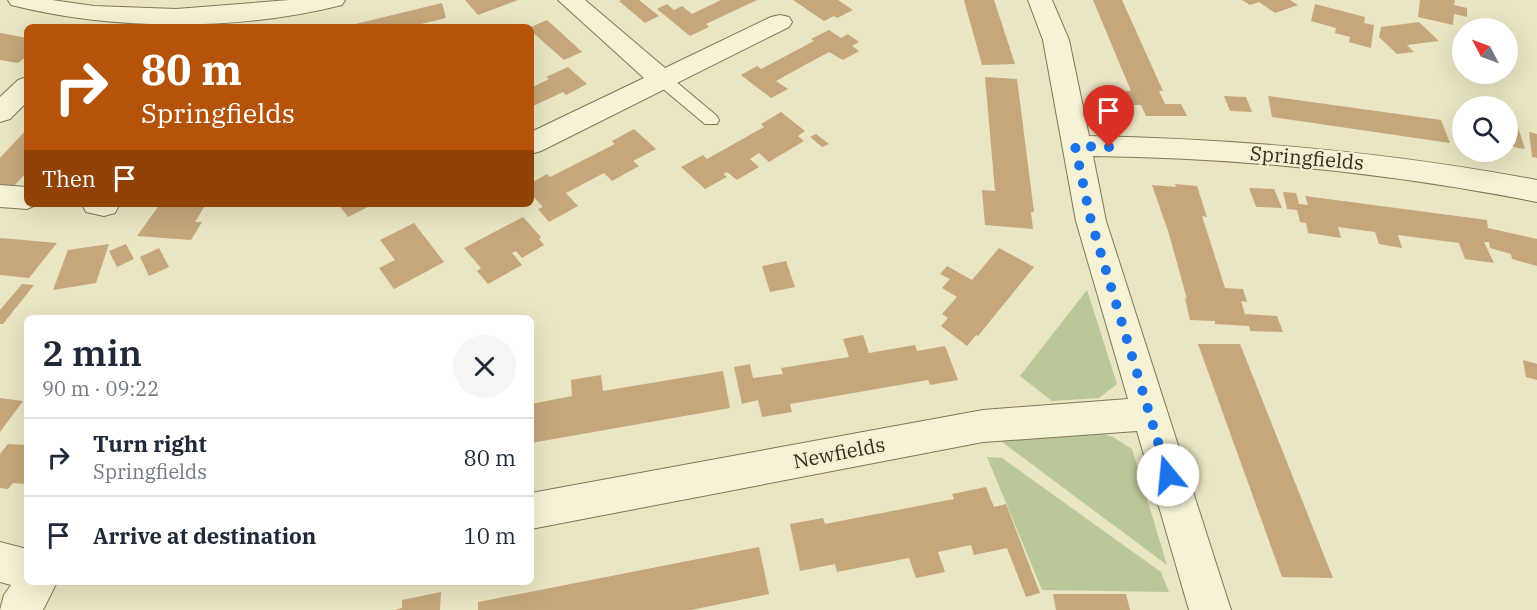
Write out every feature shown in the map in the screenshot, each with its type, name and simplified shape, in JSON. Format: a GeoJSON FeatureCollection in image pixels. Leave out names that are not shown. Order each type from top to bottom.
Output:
{"type":"FeatureCollection","features":[{"type":"Feature","properties":{"kind":"street"},"geometry":{"type":"LineString","coordinates":[[20,0],[59,8],[93,20],[197,15],[302,6],[333,0]]}},
{"type":"Feature","properties":{"kind":"street"},"geometry":{"type":"LineString","coordinates":[[570,0],[662,79]]}},
{"type":"Feature","properties":{"kind":"street"},"geometry":{"type":"LineString","coordinates":[[1040,0],[1056,40],[1091,221],[1210,610]]}},
{"type":"Feature","properties":{"kind":"street"},"geometry":{"type":"LineString","coordinates":[[534,143],[780,22]]}},
{"type":"Feature","properties":{"kind":"street"},"geometry":{"type":"LineString","coordinates":[[0,113],[24,89]]}},
{"type":"Feature","properties":{"kind":"street","name":"Springfields"},"geometry":{"type":"LineString","coordinates":[[1075,146],[1211,150],[1334,159],[1424,170],[1537,191]]}},
{"type":"Feature","properties":{"kind":"street"},"geometry":{"type":"LineString","coordinates":[[0,196],[24,198]]}},
{"type":"Feature","properties":{"kind":"street","name":"Newfields"},"geometry":{"type":"LineString","coordinates":[[534,510],[983,426],[1150,414]]}},
{"type":"Feature","properties":{"kind":"street"},"geometry":{"type":"LineString","coordinates":[[0,562],[24,568]]}},
{"type":"Feature","properties":{"kind":"street"},"geometry":{"type":"LineString","coordinates":[[19,610],[34,585]]}},
{"type":"Feature","properties":{"kind":"lane"},"geometry":{"type":"LineString","coordinates":[[662,79],[711,120]]}},
{"type":"Feature","properties":{"kind":"green space"},"geometry":{"type":"Polygon","coordinates":[[[1087,290],[1117,384],[1099,398],[1052,401],[1020,376],[1087,290]]]}},
{"type":"Feature","properties":{"kind":"green space"},"geometry":{"type":"Polygon","coordinates":[[[1087,429],[1113,437],[1132,449],[1167,565],[998,439],[1087,429]]]}},
{"type":"Feature","properties":{"kind":"green space"},"geometry":{"type":"Polygon","coordinates":[[[987,457],[1002,458],[1161,572],[1169,592],[1042,590],[987,457]]]}},
{"type":"Feature","properties":{"kind":"building"},"geometry":{"type":"Polygon","coordinates":[[[465,0],[518,0],[478,15],[465,0]]]}},
{"type":"Feature","properties":{"kind":"building"},"geometry":{"type":"Polygon","coordinates":[[[639,0],[659,16],[645,23],[619,1],[639,0]]]}},
{"type":"Feature","properties":{"kind":"building"},"geometry":{"type":"Polygon","coordinates":[[[721,0],[757,0],[706,24],[709,27],[690,36],[657,9],[667,4],[674,10],[682,6],[692,14],[721,0]]]}},
{"type":"Feature","properties":{"kind":"building"},"geometry":{"type":"Polygon","coordinates":[[[793,0],[838,0],[853,10],[837,18],[834,16],[824,21],[793,0]]]}},
{"type":"Feature","properties":{"kind":"building"},"geometry":{"type":"Polygon","coordinates":[[[964,0],[994,0],[1015,64],[982,65],[964,0]]]}},
{"type":"Feature","properties":{"kind":"building"},"geometry":{"type":"Polygon","coordinates":[[[1093,0],[1122,0],[1163,91],[1159,91],[1165,104],[1181,104],[1187,116],[1146,116],[1141,105],[1132,105],[1126,91],[1131,91],[1093,0]]]}},
{"type":"Feature","properties":{"kind":"building"},"geometry":{"type":"Polygon","coordinates":[[[1242,0],[1290,0],[1298,5],[1275,13],[1259,2],[1250,5],[1242,0]]]}},
{"type":"Feature","properties":{"kind":"building"},"geometry":{"type":"Polygon","coordinates":[[[1420,0],[1455,0],[1454,5],[1467,8],[1467,17],[1454,14],[1452,25],[1418,17],[1420,0]]]}},
{"type":"Feature","properties":{"kind":"building"},"geometry":{"type":"Polygon","coordinates":[[[442,3],[446,18],[421,24],[355,24],[442,3]]]}},
{"type":"Feature","properties":{"kind":"building"},"geometry":{"type":"Polygon","coordinates":[[[1315,4],[1365,17],[1364,23],[1374,25],[1371,48],[1349,42],[1350,37],[1335,33],[1336,28],[1311,21],[1315,4]]]}},
{"type":"Feature","properties":{"kind":"building"},"geometry":{"type":"Polygon","coordinates":[[[547,20],[582,52],[564,60],[534,34],[534,26],[547,20]]]}},
{"type":"Feature","properties":{"kind":"building"},"geometry":{"type":"Polygon","coordinates":[[[1419,22],[1439,41],[1407,45],[1414,52],[1397,54],[1379,37],[1381,27],[1419,22]]]}},
{"type":"Feature","properties":{"kind":"building"},"geometry":{"type":"Polygon","coordinates":[[[829,30],[841,38],[848,34],[859,42],[852,46],[859,51],[843,60],[829,52],[776,81],[788,89],[771,98],[741,75],[757,66],[761,69],[814,41],[811,39],[829,30]]]}},
{"type":"Feature","properties":{"kind":"building"},"geometry":{"type":"Polygon","coordinates":[[[0,33],[24,37],[24,58],[18,63],[0,60],[0,33]]]}},
{"type":"Feature","properties":{"kind":"building"},"geometry":{"type":"Polygon","coordinates":[[[568,67],[587,84],[566,95],[563,92],[534,106],[534,86],[549,79],[546,77],[568,67]]]}},
{"type":"Feature","properties":{"kind":"building"},"geometry":{"type":"Polygon","coordinates":[[[985,77],[1017,79],[1034,212],[1031,212],[1033,229],[985,225],[982,190],[995,191],[985,77]]]}},
{"type":"Feature","properties":{"kind":"building"},"geometry":{"type":"Polygon","coordinates":[[[1224,96],[1246,97],[1252,112],[1230,111],[1224,96]]]}},
{"type":"Feature","properties":{"kind":"building"},"geometry":{"type":"Polygon","coordinates":[[[1268,96],[1441,120],[1450,143],[1272,117],[1268,96]]]}},
{"type":"Feature","properties":{"kind":"building"},"geometry":{"type":"Polygon","coordinates":[[[781,112],[805,131],[798,136],[804,141],[769,162],[759,153],[750,159],[759,167],[737,180],[727,172],[723,174],[727,177],[705,189],[681,167],[703,155],[707,159],[764,127],[761,124],[781,112]]]}},
{"type":"Feature","properties":{"kind":"building"},"geometry":{"type":"Polygon","coordinates":[[[1518,127],[1525,149],[1518,148],[1518,127]]]}},
{"type":"Feature","properties":{"kind":"building"},"geometry":{"type":"Polygon","coordinates":[[[634,129],[656,149],[633,161],[639,166],[612,181],[604,173],[566,193],[578,206],[549,222],[538,209],[543,207],[534,197],[534,181],[547,174],[550,177],[615,144],[612,141],[634,129]]]}},
{"type":"Feature","properties":{"kind":"building"},"geometry":{"type":"Polygon","coordinates":[[[24,132],[24,175],[14,186],[0,185],[0,158],[24,132]]]}},
{"type":"Feature","properties":{"kind":"building"},"geometry":{"type":"Polygon","coordinates":[[[1529,132],[1537,134],[1537,158],[1532,157],[1529,132]]]}},
{"type":"Feature","properties":{"kind":"building"},"geometry":{"type":"Polygon","coordinates":[[[816,134],[829,144],[822,147],[810,137],[816,134]]]}},
{"type":"Feature","properties":{"kind":"building"},"geometry":{"type":"Polygon","coordinates":[[[1175,184],[1197,186],[1207,217],[1202,216],[1225,288],[1243,289],[1247,302],[1241,301],[1245,314],[1277,316],[1283,332],[1250,331],[1249,326],[1190,320],[1185,298],[1187,299],[1169,234],[1152,185],[1176,187],[1175,184]]]}},
{"type":"Feature","properties":{"kind":"building"},"geometry":{"type":"Polygon","coordinates":[[[1249,188],[1274,189],[1282,208],[1256,207],[1249,188]]]}},
{"type":"Feature","properties":{"kind":"building"},"geometry":{"type":"Polygon","coordinates":[[[1283,192],[1296,193],[1299,204],[1308,205],[1305,196],[1487,220],[1488,228],[1537,239],[1537,266],[1512,259],[1511,254],[1490,248],[1489,242],[1484,242],[1494,263],[1465,259],[1459,243],[1398,235],[1402,248],[1379,244],[1375,232],[1338,227],[1341,238],[1308,233],[1306,223],[1300,222],[1297,210],[1287,209],[1283,192]]]}},
{"type":"Feature","properties":{"kind":"building"},"geometry":{"type":"Polygon","coordinates":[[[158,207],[204,207],[195,222],[202,222],[191,240],[137,236],[158,207]]]}},
{"type":"Feature","properties":{"kind":"building"},"geometry":{"type":"Polygon","coordinates":[[[340,207],[368,207],[348,217],[340,207]]]}},
{"type":"Feature","properties":{"kind":"building"},"geometry":{"type":"Polygon","coordinates":[[[523,217],[541,237],[539,239],[544,245],[522,258],[516,251],[512,253],[522,265],[488,284],[477,271],[481,268],[464,248],[523,217]]]}},
{"type":"Feature","properties":{"kind":"building"},"geometry":{"type":"Polygon","coordinates":[[[414,223],[444,262],[394,289],[379,268],[395,260],[380,240],[414,223]]]}},
{"type":"Feature","properties":{"kind":"building"},"geometry":{"type":"Polygon","coordinates":[[[0,238],[57,243],[29,278],[0,275],[0,238]]]}},
{"type":"Feature","properties":{"kind":"building"},"geometry":{"type":"Polygon","coordinates":[[[109,244],[96,283],[53,290],[68,250],[109,244]]]}},
{"type":"Feature","properties":{"kind":"building"},"geometry":{"type":"Polygon","coordinates":[[[126,244],[134,259],[117,267],[109,251],[126,244]]]}},
{"type":"Feature","properties":{"kind":"building"},"geometry":{"type":"Polygon","coordinates":[[[159,248],[169,267],[149,276],[140,257],[159,248]]]}},
{"type":"Feature","properties":{"kind":"building"},"geometry":{"type":"Polygon","coordinates":[[[999,248],[1034,267],[978,336],[976,335],[967,346],[941,326],[948,318],[942,314],[957,297],[942,288],[950,279],[940,274],[947,266],[972,280],[999,248]]]}},
{"type":"Feature","properties":{"kind":"building"},"geometry":{"type":"Polygon","coordinates":[[[786,261],[795,287],[770,292],[762,266],[786,261]]]}},
{"type":"Feature","properties":{"kind":"building"},"geometry":{"type":"Polygon","coordinates":[[[22,284],[34,285],[3,324],[0,324],[0,310],[22,284]]]}},
{"type":"Feature","properties":{"kind":"building"},"geometry":{"type":"Polygon","coordinates":[[[863,335],[869,353],[915,345],[917,351],[945,346],[958,380],[930,385],[928,380],[790,404],[792,412],[762,417],[758,400],[742,404],[734,367],[750,364],[753,378],[783,374],[781,368],[849,357],[843,339],[863,335]]]}},
{"type":"Feature","properties":{"kind":"building"},"geometry":{"type":"Polygon","coordinates":[[[1198,344],[1240,344],[1333,578],[1282,577],[1198,344]]]}},
{"type":"Feature","properties":{"kind":"building"},"geometry":{"type":"Polygon","coordinates":[[[1523,360],[1537,364],[1537,380],[1526,377],[1523,360]]]}},
{"type":"Feature","properties":{"kind":"building"},"geometry":{"type":"Polygon","coordinates":[[[723,371],[730,408],[534,442],[534,403],[572,396],[571,380],[601,375],[603,391],[723,371]]]}},
{"type":"Feature","properties":{"kind":"building"},"geometry":{"type":"Polygon","coordinates":[[[0,398],[23,401],[0,432],[0,398]]]}},
{"type":"Feature","properties":{"kind":"building"},"geometry":{"type":"Polygon","coordinates":[[[8,444],[24,445],[24,484],[13,483],[8,489],[0,488],[0,454],[8,444]]]}},
{"type":"Feature","properties":{"kind":"building"},"geometry":{"type":"Polygon","coordinates":[[[986,487],[994,507],[1006,504],[1040,593],[1026,597],[1007,548],[974,555],[971,545],[938,552],[945,572],[916,578],[909,558],[837,572],[835,564],[800,571],[790,524],[823,518],[825,524],[954,499],[952,494],[986,487]]]}},
{"type":"Feature","properties":{"kind":"building"},"geometry":{"type":"Polygon","coordinates":[[[759,547],[769,594],[691,610],[478,610],[478,602],[759,547]]]}},
{"type":"Feature","properties":{"kind":"building"},"geometry":{"type":"Polygon","coordinates":[[[441,592],[440,610],[395,610],[402,608],[402,600],[441,592]]]}},
{"type":"Feature","properties":{"kind":"building"},"geometry":{"type":"Polygon","coordinates":[[[1053,594],[1126,594],[1130,610],[1056,610],[1053,594]]]}},
{"type":"Feature","properties":{"kind":"route"},"geometry":{"type":"LineString","coordinates":[[1109,147],[1075,146],[1091,221],[1168,475]]}}]}
